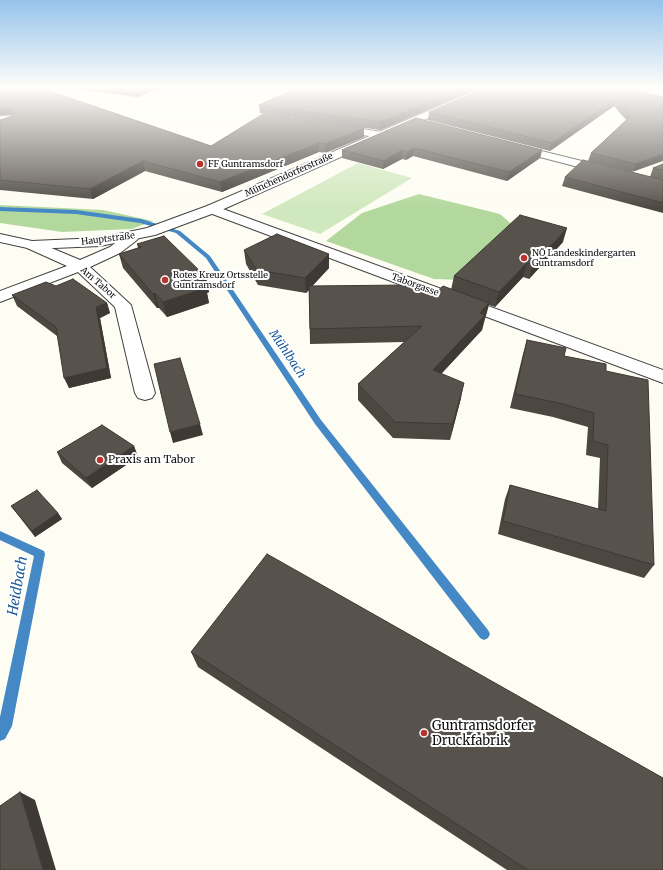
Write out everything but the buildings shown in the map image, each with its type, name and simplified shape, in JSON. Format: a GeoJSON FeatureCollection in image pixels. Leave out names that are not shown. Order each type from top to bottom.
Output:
{"type":"FeatureCollection","features":[{"type":"Feature","properties":{"kind":"street"},"geometry":{"type":"LineString","coordinates":[[329,128],[382,135]]}},
{"type":"Feature","properties":{"kind":"street","name":"Münchendorferstraße"},"geometry":{"type":"LineString","coordinates":[[212,209],[399,128]]}},
{"type":"Feature","properties":{"kind":"street"},"geometry":{"type":"LineString","coordinates":[[500,144],[663,185]]}},
{"type":"Feature","properties":{"kind":"street"},"geometry":{"type":"LineString","coordinates":[[632,178],[650,170]]}},
{"type":"Feature","properties":{"kind":"street","name":"Hauptstraße"},"geometry":{"type":"LineString","coordinates":[[0,238],[32,245],[100,242],[132,237],[150,232],[212,209]]}},
{"type":"Feature","properties":{"kind":"street","name":"Taborgasse"},"geometry":{"type":"LineString","coordinates":[[212,209],[663,377]]}},
{"type":"Feature","properties":{"kind":"street"},"geometry":{"type":"LineString","coordinates":[[0,297],[80,266],[116,250],[132,237]]}},
{"type":"Feature","properties":{"kind":"street","name":"Am Tabor"},"geometry":{"type":"LineString","coordinates":[[32,245],[80,266],[123,305],[145,393]]}},
{"type":"Feature","properties":{"kind":"green space"},"geometry":{"type":"Polygon","coordinates":[[[358,163],[412,178],[320,234],[262,214],[358,163]]]}},
{"type":"Feature","properties":{"kind":"green space"},"geometry":{"type":"Polygon","coordinates":[[[419,194],[500,214],[517,229],[463,280],[434,279],[326,241],[362,213],[419,194]]]}},
{"type":"Feature","properties":{"kind":"green space"},"geometry":{"type":"Polygon","coordinates":[[[0,205],[103,210],[153,221],[132,229],[62,232],[0,223],[0,205]]]}},
{"type":"Feature","properties":{"kind":"waterway","name":"Mühlbach"},"geometry":{"type":"LineString","coordinates":[[0,209],[76,212],[141,221],[178,232],[208,257],[318,422],[484,634]]}},
{"type":"Feature","properties":{"kind":"waterway","name":"Heidbach"},"geometry":{"type":"LineString","coordinates":[[0,535],[40,554],[5,726],[0,734]]}},
{"type":"Feature","properties":{"kind":"place","name":"FF Guntramsdorf"},"geometry":{"type":"Point","coordinates":[200,164]}},
{"type":"Feature","properties":{"kind":"place","name":"NÖ Landeskindergarten Guntramsdorf"},"geometry":{"type":"Point","coordinates":[524,258]}},
{"type":"Feature","properties":{"kind":"place","name":"Rotes Kreuz Ortsstelle Guntramsdorf"},"geometry":{"type":"Point","coordinates":[165,280]}},
{"type":"Feature","properties":{"kind":"place","name":"Praxis am Tabor"},"geometry":{"type":"Point","coordinates":[100,460]}},
{"type":"Feature","properties":{"kind":"place","name":"Guntramsdorfer Druckfabrik"},"geometry":{"type":"Point","coordinates":[424,733]}}]}
